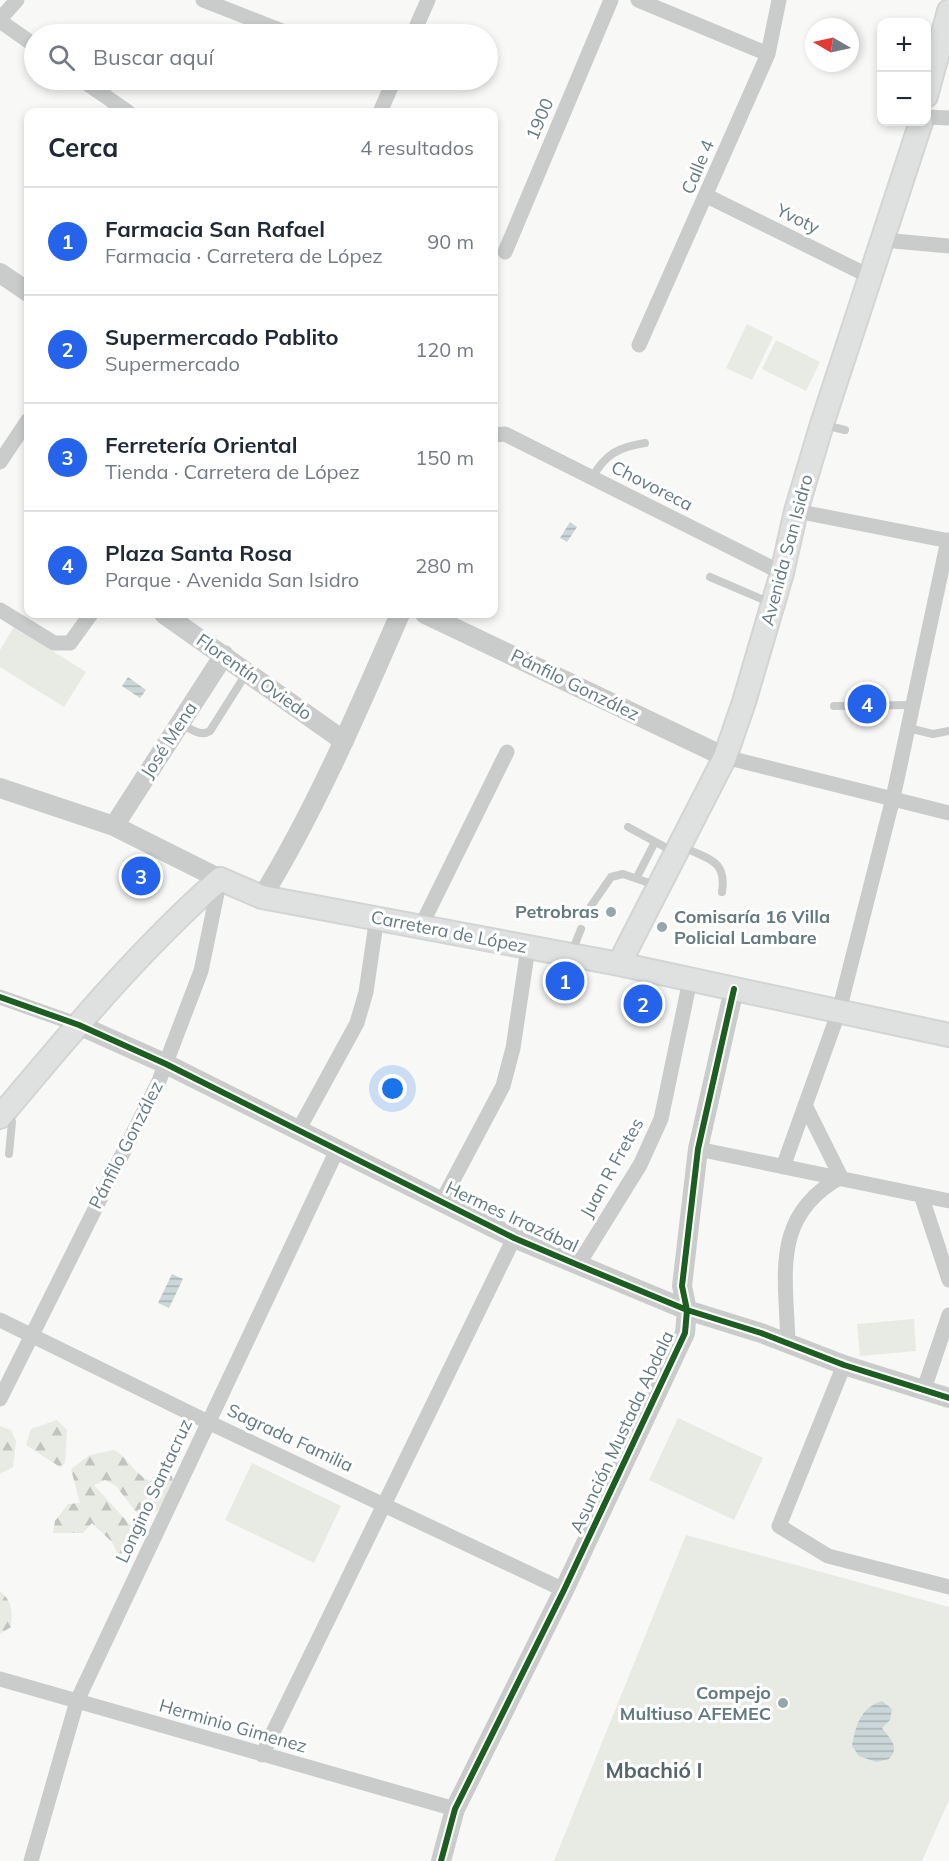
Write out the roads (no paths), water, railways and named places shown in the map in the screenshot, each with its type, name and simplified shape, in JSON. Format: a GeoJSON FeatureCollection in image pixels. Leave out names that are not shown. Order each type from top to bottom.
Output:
{"type":"FeatureCollection","features":[{"type":"Feature","properties":{"kind":"main road"},"geometry":{"type":"LineString","coordinates":[[931,80],[949,10]]}},
{"type":"Feature","properties":{"kind":"main road","name":"Avenida San Isidro"},"geometry":{"type":"LineString","coordinates":[[619,964],[725,757],[744,702],[782,573],[796,511],[822,424],[920,126]]}},
{"type":"Feature","properties":{"kind":"main road"},"geometry":{"type":"LineString","coordinates":[[4,1112],[79,1024],[190,905],[220,879]]}},
{"type":"Feature","properties":{"kind":"main road","name":"Carretera de López"},"geometry":{"type":"LineString","coordinates":[[220,879],[262,897],[619,964],[949,1035]]}},
{"type":"Feature","properties":{"kind":"street"},"geometry":{"type":"LineString","coordinates":[[17,0],[0,20],[24,38]]}},
{"type":"Feature","properties":{"kind":"street"},"geometry":{"type":"LineString","coordinates":[[203,0],[264,24]]}},
{"type":"Feature","properties":{"kind":"street"},"geometry":{"type":"LineString","coordinates":[[417,24],[428,0]]}},
{"type":"Feature","properties":{"kind":"street","name":"1900"},"geometry":{"type":"LineString","coordinates":[[504,252],[611,0]]}},
{"type":"Feature","properties":{"kind":"street"},"geometry":{"type":"LineString","coordinates":[[638,0],[768,54]]}},
{"type":"Feature","properties":{"kind":"street","name":"Calle 4"},"geometry":{"type":"LineString","coordinates":[[639,345],[768,54],[779,0]]}},
{"type":"Feature","properties":{"kind":"street"},"geometry":{"type":"LineString","coordinates":[[96,90],[122,108]]}},
{"type":"Feature","properties":{"kind":"street"},"geometry":{"type":"LineString","coordinates":[[382,108],[390,90]]}},
{"type":"Feature","properties":{"kind":"street"},"geometry":{"type":"LineString","coordinates":[[931,117],[949,118]]}},
{"type":"Feature","properties":{"kind":"street","name":"Yvoty"},"geometry":{"type":"LineString","coordinates":[[707,196],[871,277]]}},
{"type":"Feature","properties":{"kind":"street"},"geometry":{"type":"LineString","coordinates":[[883,240],[949,246]]}},
{"type":"Feature","properties":{"kind":"street"},"geometry":{"type":"LineString","coordinates":[[0,273],[24,289]]}},
{"type":"Feature","properties":{"kind":"street"},"geometry":{"type":"LineString","coordinates":[[0,462],[24,426]]}},
{"type":"Feature","properties":{"kind":"street","name":"Chovoreca"},"geometry":{"type":"LineString","coordinates":[[499,434],[782,573]]}},
{"type":"Feature","properties":{"kind":"street"},"geometry":{"type":"LineString","coordinates":[[783,1167],[839,1011],[893,798],[948,540],[796,511]]}},
{"type":"Feature","properties":{"kind":"street"},"geometry":{"type":"LineString","coordinates":[[1,614],[54,643],[62,645],[70,643],[88,618]]}},
{"type":"Feature","properties":{"kind":"street","name":"Florentín Oviedo"},"geometry":{"type":"LineString","coordinates":[[170,618],[344,741]]}},
{"type":"Feature","properties":{"kind":"street"},"geometry":{"type":"LineString","coordinates":[[262,897],[291,849],[344,741],[398,618]]}},
{"type":"Feature","properties":{"kind":"street","name":"Pánfilo González"},"geometry":{"type":"LineString","coordinates":[[433,618],[725,757]]}},
{"type":"Feature","properties":{"kind":"street","name":"José Mena"},"geometry":{"type":"LineString","coordinates":[[114,826],[224,655]]}},
{"type":"Feature","properties":{"kind":"street"},"geometry":{"type":"LineString","coordinates":[[421,926],[507,752]]}},
{"type":"Feature","properties":{"kind":"street"},"geometry":{"type":"LineString","coordinates":[[725,757],[949,813]]}},
{"type":"Feature","properties":{"kind":"street","name":"Carretera de López"},"geometry":{"type":"LineString","coordinates":[[0,788],[114,826],[220,879]]}},
{"type":"Feature","properties":{"kind":"street","name":"Pánfilo González"},"geometry":{"type":"LineString","coordinates":[[0,1399],[166,1064],[201,971],[220,879]]}},
{"type":"Feature","properties":{"kind":"street"},"geometry":{"type":"LineString","coordinates":[[299,1129],[357,1023],[366,992],[377,917]]}},
{"type":"Feature","properties":{"kind":"street"},"geometry":{"type":"LineString","coordinates":[[442,1201],[502,1086],[511,1056],[528,948]]}},
{"type":"Feature","properties":{"kind":"street","name":"Juan R Fretes"},"geometry":{"type":"LineString","coordinates":[[578,1265],[640,1165],[661,1119],[690,980]]}},
{"type":"Feature","properties":{"kind":"street","name":"Asunción Mustada Abdala"},"geometry":{"type":"LineString","coordinates":[[441,1861],[455,1809],[564,1590],[685,1334],[687,1310],[682,1286],[698,1149],[734,989]]}},
{"type":"Feature","properties":{"kind":"street"},"geometry":{"type":"LineString","coordinates":[[0,997],[79,1024]]}},
{"type":"Feature","properties":{"kind":"street","name":"Hermes Irrazábal"},"geometry":{"type":"LineString","coordinates":[[79,1024],[338,1148],[514,1238],[687,1310],[788,1343],[844,1365],[949,1398]]}},
{"type":"Feature","properties":{"kind":"street"},"geometry":{"type":"LineString","coordinates":[[805,1105],[841,1177]]}},
{"type":"Feature","properties":{"kind":"street","name":"Longino Santacruz"},"geometry":{"type":"LineString","coordinates":[[31,1861],[77,1701],[338,1148]]}},
{"type":"Feature","properties":{"kind":"street"},"geometry":{"type":"LineString","coordinates":[[698,1149],[949,1201]]}},
{"type":"Feature","properties":{"kind":"street"},"geometry":{"type":"LineString","coordinates":[[788,1343],[786,1267],[792,1226],[807,1202],[823,1187],[841,1177]]}},
{"type":"Feature","properties":{"kind":"street"},"geometry":{"type":"LineString","coordinates":[[921,1195],[949,1280]]}},
{"type":"Feature","properties":{"kind":"street"},"geometry":{"type":"LineString","coordinates":[[262,1755],[514,1238]]}},
{"type":"Feature","properties":{"kind":"street"},"geometry":{"type":"LineString","coordinates":[[924,1389],[949,1315]]}},
{"type":"Feature","properties":{"kind":"street","name":"Sagrada Familia"},"geometry":{"type":"LineString","coordinates":[[0,1320],[208,1422],[386,1504],[564,1590]]}},
{"type":"Feature","properties":{"kind":"street"},"geometry":{"type":"LineString","coordinates":[[844,1365],[779,1526],[828,1556],[949,1587]]}},
{"type":"Feature","properties":{"kind":"street","name":"Herminio Gimenez"},"geometry":{"type":"LineString","coordinates":[[0,1679],[455,1809]]}},
{"type":"Feature","properties":{"kind":"lane"},"geometry":{"type":"LineString","coordinates":[[822,424],[845,430]]}},
{"type":"Feature","properties":{"kind":"lane"},"geometry":{"type":"LineString","coordinates":[[592,478],[606,455],[625,446],[645,442]]}},
{"type":"Feature","properties":{"kind":"lane"},"geometry":{"type":"LineString","coordinates":[[710,577],[773,603]]}},
{"type":"Feature","properties":{"kind":"lane"},"geometry":{"type":"LineString","coordinates":[[180,723],[197,733],[210,732],[247,672]]}},
{"type":"Feature","properties":{"kind":"lane"},"geometry":{"type":"LineString","coordinates":[[834,706],[913,705]]}},
{"type":"Feature","properties":{"kind":"lane"},"geometry":{"type":"LineString","coordinates":[[908,728],[933,734],[949,731]]}},
{"type":"Feature","properties":{"kind":"lane"},"geometry":{"type":"LineString","coordinates":[[628,827],[655,842],[717,864],[722,872],[722,892]]}},
{"type":"Feature","properties":{"kind":"lane"},"geometry":{"type":"LineString","coordinates":[[637,877],[655,842]]}},
{"type":"Feature","properties":{"kind":"lane"},"geometry":{"type":"LineString","coordinates":[[591,906],[611,877],[623,874],[658,886]]}},
{"type":"Feature","properties":{"kind":"lane"},"geometry":{"type":"LineString","coordinates":[[570,955],[581,929]]}},
{"type":"Feature","properties":{"kind":"lane"},"geometry":{"type":"LineString","coordinates":[[4,1112],[12,1122],[9,1154]]}},
{"type":"Feature","properties":{"kind":"place","name":"Plaza Santa Rosa"},"geometry":{"type":"Point","coordinates":[867,704]}},
{"type":"Feature","properties":{"kind":"place","name":"Ferretería Oriental"},"geometry":{"type":"Point","coordinates":[141,876]}},
{"type":"Feature","properties":{"kind":"place","name":"Petrobras"},"geometry":{"type":"Point","coordinates":[611,912]}},
{"type":"Feature","properties":{"kind":"place","name":"Comisaría 16 Villa Policial Lambare"},"geometry":{"type":"Point","coordinates":[662,927]}},
{"type":"Feature","properties":{"kind":"place","name":"Farmacia San Rafael"},"geometry":{"type":"Point","coordinates":[565,981]}},
{"type":"Feature","properties":{"kind":"place","name":"Supermercado Pablito"},"geometry":{"type":"Point","coordinates":[643,1004]}},
{"type":"Feature","properties":{"kind":"place","name":"Compejo Multiuso AFEMEC"},"geometry":{"type":"Point","coordinates":[783,1703]}},
{"type":"Feature","properties":{"kind":"district","name":"Mbachió I"},"geometry":{"type":"Point","coordinates":[654,1771]}}]}
